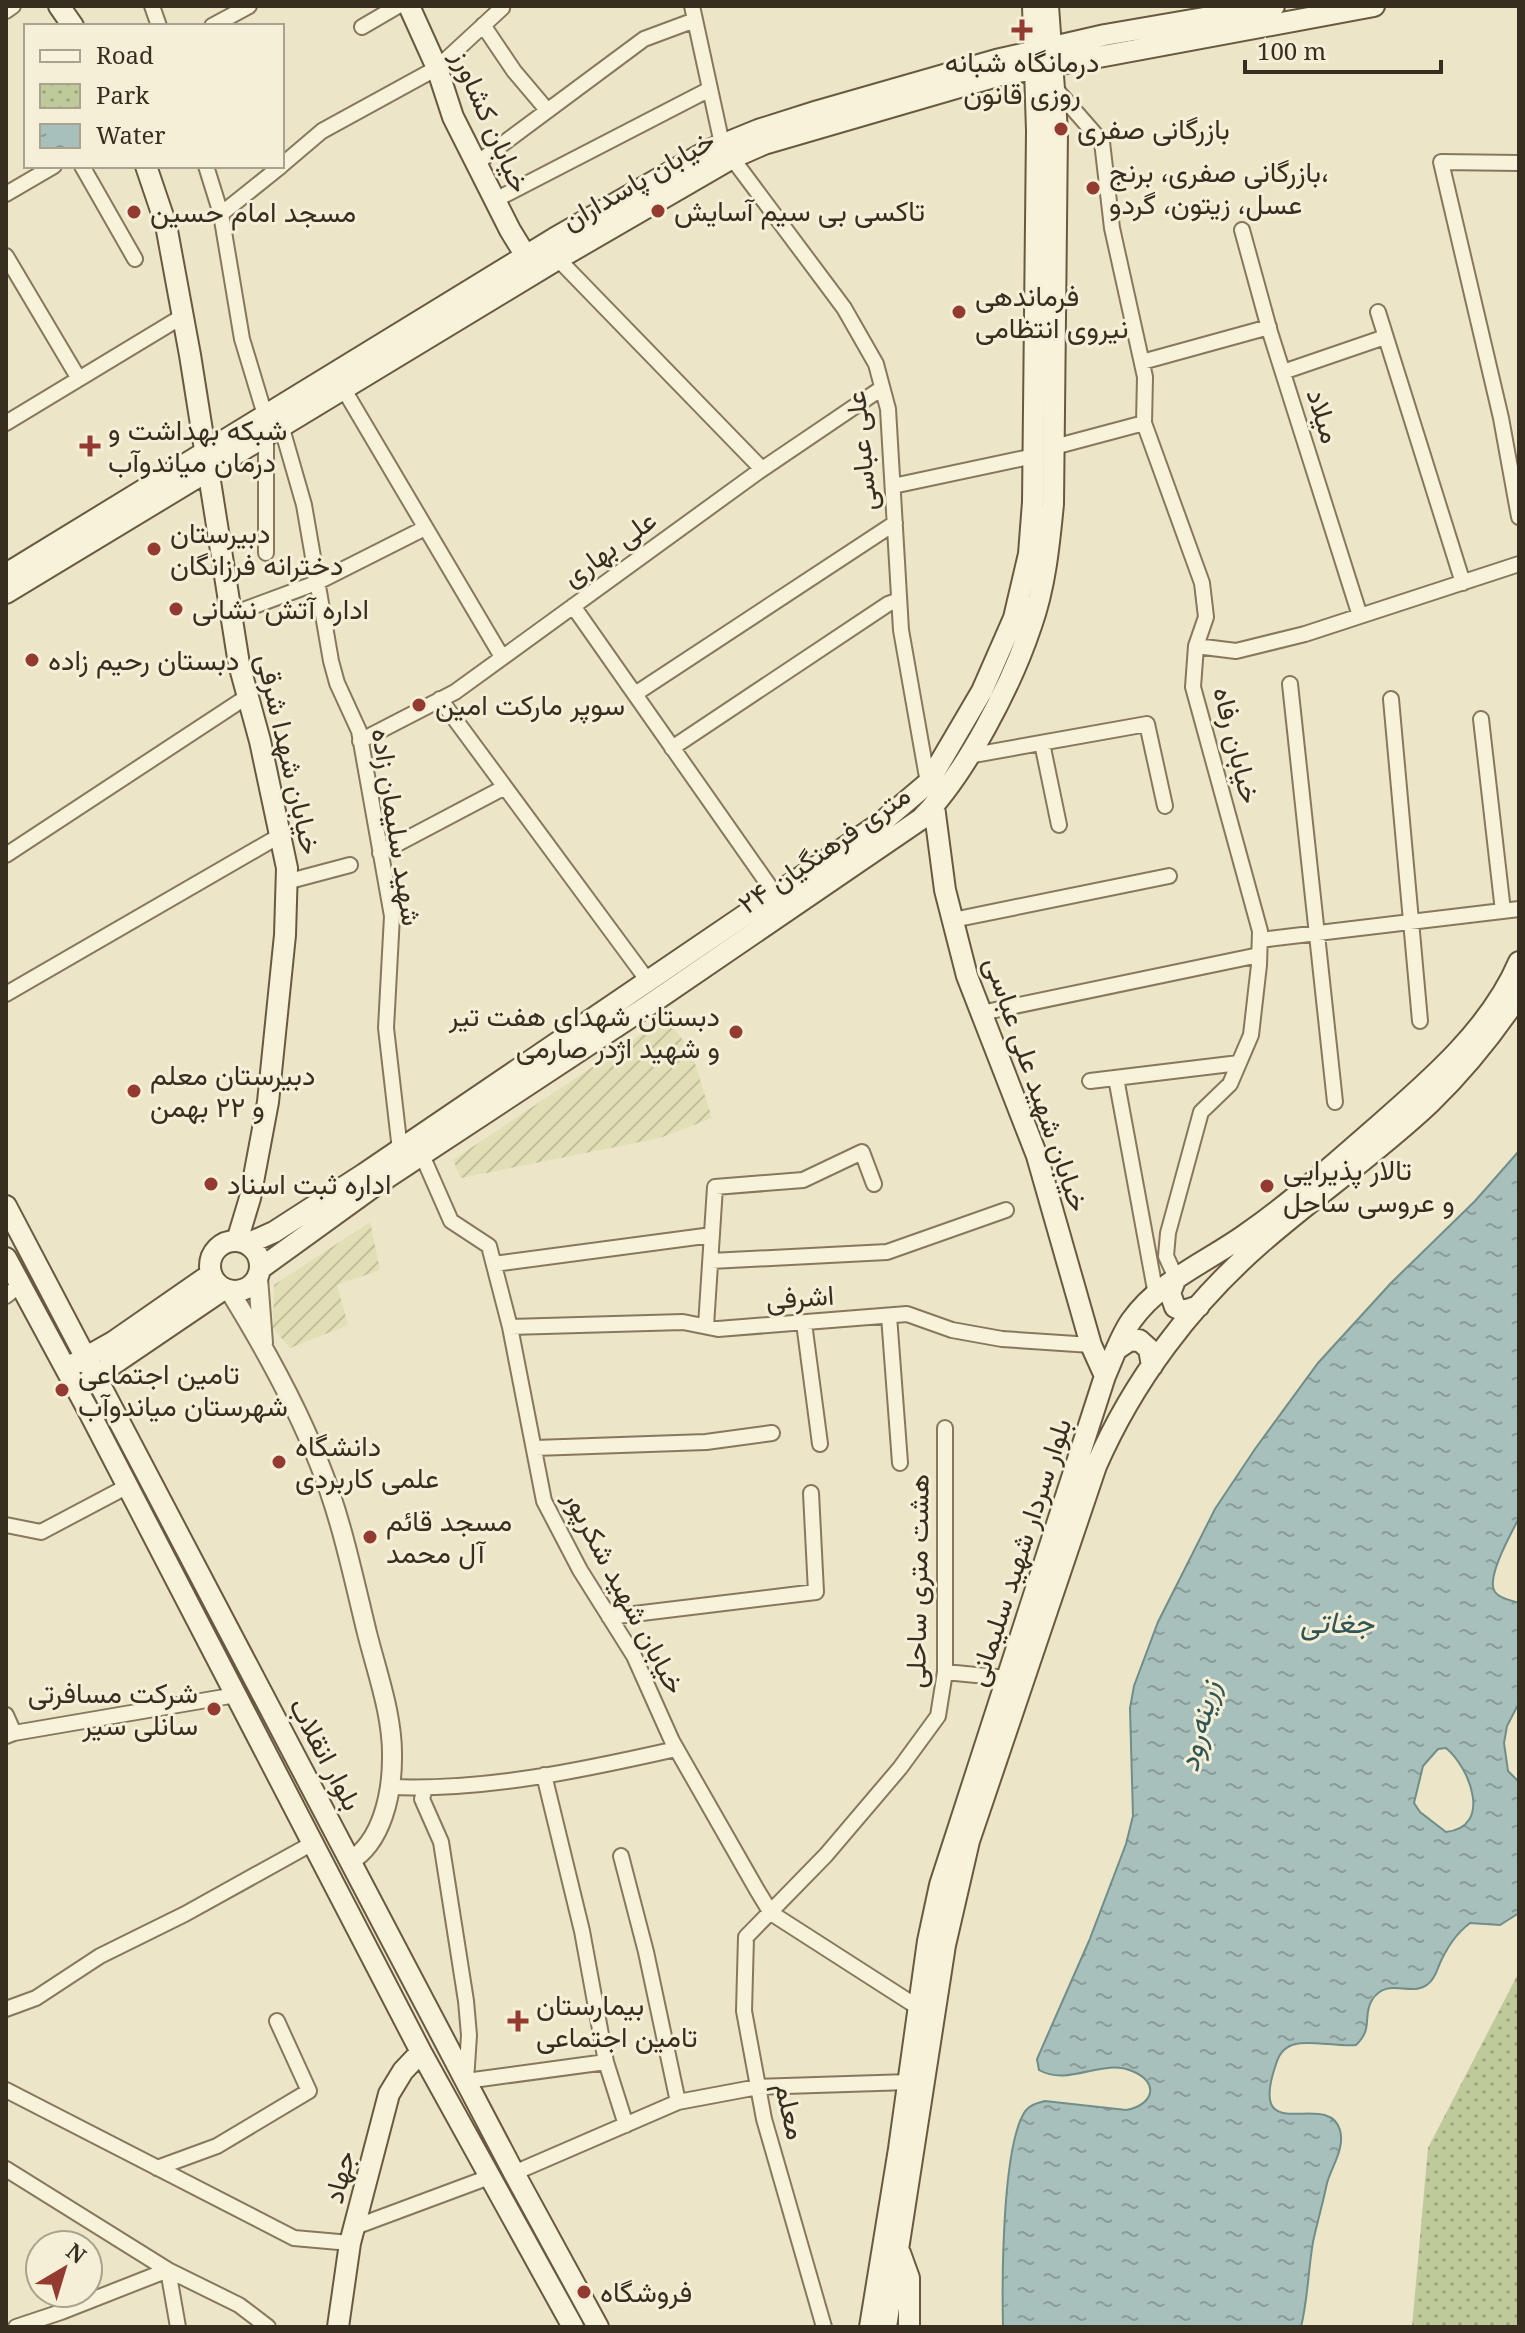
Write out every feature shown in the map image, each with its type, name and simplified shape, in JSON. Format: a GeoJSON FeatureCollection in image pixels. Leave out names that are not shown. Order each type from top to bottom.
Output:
{"type":"FeatureCollection","features":[{"type":"Feature","properties":{"kind":"main road"},"geometry":{"type":"LineString","coordinates":[[59,6],[72,24]]}},
{"type":"Feature","properties":{"kind":"main road","name":"خیابان کشاورز"},"geometry":{"type":"LineString","coordinates":[[409,6],[437,68],[453,117],[531,264]]}},
{"type":"Feature","properties":{"kind":"main road","name":"۲۴ متری فرهنگیان"},"geometry":{"type":"LineString","coordinates":[[242,1242],[274,1232],[648,981],[921,819],[943,797],[999,699],[1032,626],[1048,558],[1053,504],[1057,131],[1054,87],[1043,58],[1033,6]]}},
{"type":"Feature","properties":{"kind":"main road","name":"۲۴ متری فرهنگیان"},"geometry":{"type":"LineString","coordinates":[[259,1273],[288,1246],[780,903],[928,783],[982,691],[1014,618],[1029,554],[1034,456],[1037,131],[1048,6]]}},
{"type":"Feature","properties":{"kind":"main road","name":"خیابان پاسداران"},"geometry":{"type":"LineString","coordinates":[[1043,58],[1105,35],[1274,6]]}},
{"type":"Feature","properties":{"kind":"main road","name":"خیابان پاسداران"},"geometry":{"type":"LineString","coordinates":[[531,264],[558,259],[758,130],[818,111],[1043,58],[1374,6]]}},
{"type":"Feature","properties":{"kind":"main road","name":"خیابان پاسداران"},"geometry":{"type":"LineString","coordinates":[[271,425],[343,388],[531,264],[727,151]]}},
{"type":"Feature","properties":{"kind":"main road","name":"خیابان شهدا شرقی"},"geometry":{"type":"LineString","coordinates":[[147,168],[166,225],[230,615],[287,868],[285,935],[268,1102],[242,1242]]}},
{"type":"Feature","properties":{"kind":"main road"},"geometry":{"type":"LineString","coordinates":[[6,574],[271,425],[531,264]]}},
{"type":"Feature","properties":{"kind":"main road"},"geometry":{"type":"LineString","coordinates":[[6,593],[206,461]]}},
{"type":"Feature","properties":{"kind":"main road","name":"خیابان شهید علی عباسی"},"geometry":{"type":"LineString","coordinates":[[934,806],[945,890],[967,976],[1037,1156],[1091,1345],[1105,1376]]}},
{"type":"Feature","properties":{"kind":"main road","name":"بلوار سردار شهید سلیمانی"},"geometry":{"type":"LineString","coordinates":[[870,2327],[940,1885],[1105,1376],[1117,1349],[1130,1323],[1176,1278],[1245,1235],[1413,1098],[1494,1007],[1519,962]]}},
{"type":"Feature","properties":{"kind":"main road","name":"بلوار سردار شهید سلیمانی"},"geometry":{"type":"LineString","coordinates":[[886,2327],[945,1945],[969,1841],[1096,1466],[1114,1424],[1152,1366],[1199,1306],[1260,1244],[1427,1106],[1480,1050],[1519,995]]}},
{"type":"Feature","properties":{"kind":"main road","name":"بلوار انقلاب"},"geometry":{"type":"LineString","coordinates":[[6,1206],[598,2327]]}},
{"type":"Feature","properties":{"kind":"main road"},"geometry":{"type":"LineString","coordinates":[[66,1369],[221,1284],[247,1289],[259,1273],[258,1254],[242,1242],[229,1242],[215,1251],[210,1266],[221,1284]]}},
{"type":"Feature","properties":{"kind":"main road","name":"بلوار انقلاب"},"geometry":{"type":"LineString","coordinates":[[6,1258],[13,1290],[66,1369],[421,2052],[573,2327]]}},
{"type":"Feature","properties":{"kind":"main road"},"geometry":{"type":"LineString","coordinates":[[1176,1278],[1170,1293],[1175,1307],[1184,1311],[1199,1306]]}},
{"type":"Feature","properties":{"kind":"main road"},"geometry":{"type":"LineString","coordinates":[[76,1388],[221,1284]]}},
{"type":"Feature","properties":{"kind":"main road"},"geometry":{"type":"LineString","coordinates":[[1117,1349],[1129,1341],[1139,1340],[1149,1349],[1152,1366]]}},
{"type":"Feature","properties":{"kind":"main road"},"geometry":{"type":"LineString","coordinates":[[329,1873],[350,1861]]}},
{"type":"Feature","properties":{"kind":"main road","name":"جهاد"},"geometry":{"type":"LineString","coordinates":[[338,2327],[352,2235],[389,2094],[403,2071],[421,2052]]}},
{"type":"Feature","properties":{"kind":"main road"},"geometry":{"type":"LineString","coordinates":[[898,2249],[909,2278],[909,2327]]}},
{"type":"Feature","properties":{"kind":"street"},"geometry":{"type":"LineString","coordinates":[[6,11],[13,6]]}},
{"type":"Feature","properties":{"kind":"street"},"geometry":{"type":"LineString","coordinates":[[216,24],[249,6]]}},
{"type":"Feature","properties":{"kind":"street"},"geometry":{"type":"LineString","coordinates":[[362,27],[398,6]]}},
{"type":"Feature","properties":{"kind":"street"},"geometry":{"type":"LineString","coordinates":[[284,164],[322,131],[437,68],[501,6]]}},
{"type":"Feature","properties":{"kind":"street"},"geometry":{"type":"LineString","coordinates":[[477,163],[644,39],[694,10],[710,89],[727,151]]}},
{"type":"Feature","properties":{"kind":"street"},"geometry":{"type":"LineString","coordinates":[[483,25],[514,71],[547,110]]}},
{"type":"Feature","properties":{"kind":"street","name":"خیابان رفاه"},"geometry":{"type":"LineString","coordinates":[[1054,87],[1102,142],[1112,228],[1145,377],[1144,423],[1202,583],[1206,617],[1196,646],[1193,687],[1260,931],[1251,1035],[1230,1084],[1201,1112],[1168,1233],[1166,1256],[1176,1278]]}},
{"type":"Feature","properties":{"kind":"street"},"geometry":{"type":"LineString","coordinates":[[495,200],[710,89]]}},
{"type":"Feature","properties":{"kind":"street","name":"علی عباسی"},"geometry":{"type":"LineString","coordinates":[[727,151],[844,308],[876,364],[888,409],[901,630],[934,806]]}},
{"type":"Feature","properties":{"kind":"street"},"geometry":{"type":"LineString","coordinates":[[1519,163],[1441,162],[1501,418],[1519,517]]}},
{"type":"Feature","properties":{"kind":"street"},"geometry":{"type":"LineString","coordinates":[[6,194],[51,168]]}},
{"type":"Feature","properties":{"kind":"street"},"geometry":{"type":"LineString","coordinates":[[83,168],[135,259]]}},
{"type":"Feature","properties":{"kind":"street","name":"شهید سلیمان زاده"},"geometry":{"type":"LineString","coordinates":[[207,168],[221,214],[242,339],[271,425],[304,505],[334,672],[360,741],[392,916],[386,1028],[400,1150]]}},
{"type":"Feature","properties":{"kind":"street"},"geometry":{"type":"LineString","coordinates":[[221,214],[279,168]]}},
{"type":"Feature","properties":{"kind":"street","name":"میلاد"},"geometry":{"type":"LineString","coordinates":[[1242,230],[1269,327],[1360,616]]}},
{"type":"Feature","properties":{"kind":"street"},"geometry":{"type":"LineString","coordinates":[[6,256],[79,379]]}},
{"type":"Feature","properties":{"kind":"street"},"geometry":{"type":"LineString","coordinates":[[558,259],[762,469]]}},
{"type":"Feature","properties":{"kind":"street"},"geometry":{"type":"LineString","coordinates":[[1378,312],[1463,583]]}},
{"type":"Feature","properties":{"kind":"street"},"geometry":{"type":"LineString","coordinates":[[6,423],[183,316]]}},
{"type":"Feature","properties":{"kind":"street"},"geometry":{"type":"LineString","coordinates":[[1142,362],[1269,327]]}},
{"type":"Feature","properties":{"kind":"street"},"geometry":{"type":"LineString","coordinates":[[1283,372],[1385,337]]}},
{"type":"Feature","properties":{"kind":"street"},"geometry":{"type":"LineString","coordinates":[[343,388],[502,657]]}},
{"type":"Feature","properties":{"kind":"street","name":"علی بهاری"},"geometry":{"type":"LineString","coordinates":[[360,741],[440,699],[762,469],[882,388]]}},
{"type":"Feature","properties":{"kind":"street"},"geometry":{"type":"LineString","coordinates":[[1054,447],[1144,423]]}},
{"type":"Feature","properties":{"kind":"street"},"geometry":{"type":"LineString","coordinates":[[266,553],[271,425]]}},
{"type":"Feature","properties":{"kind":"street"},"geometry":{"type":"LineString","coordinates":[[893,486],[1034,456]]}},
{"type":"Feature","properties":{"kind":"street"},"geometry":{"type":"LineString","coordinates":[[635,694],[895,523]]}},
{"type":"Feature","properties":{"kind":"street"},"geometry":{"type":"LineString","coordinates":[[230,615],[316,583],[425,528]]}},
{"type":"Feature","properties":{"kind":"street"},"geometry":{"type":"LineString","coordinates":[[1196,646],[1236,651],[1305,634],[1519,564]]}},
{"type":"Feature","properties":{"kind":"street"},"geometry":{"type":"LineString","coordinates":[[672,748],[888,604],[899,600]]}},
{"type":"Feature","properties":{"kind":"street"},"geometry":{"type":"LineString","coordinates":[[573,606],[780,903]]}},
{"type":"Feature","properties":{"kind":"street"},"geometry":{"type":"LineString","coordinates":[[1290,684],[1335,1102]]}},
{"type":"Feature","properties":{"kind":"street"},"geometry":{"type":"LineString","coordinates":[[6,855],[248,696]]}},
{"type":"Feature","properties":{"kind":"street"},"geometry":{"type":"LineString","coordinates":[[440,699],[648,981]]}},
{"type":"Feature","properties":{"kind":"street"},"geometry":{"type":"LineString","coordinates":[[1391,699],[1420,1021]]}},
{"type":"Feature","properties":{"kind":"street"},"geometry":{"type":"LineString","coordinates":[[1481,719],[1503,911]]}},
{"type":"Feature","properties":{"kind":"street"},"geometry":{"type":"LineString","coordinates":[[968,756],[1147,724],[1165,806]]}},
{"type":"Feature","properties":{"kind":"street"},"geometry":{"type":"LineString","coordinates":[[1042,743],[1059,825]]}},
{"type":"Feature","properties":{"kind":"street"},"geometry":{"type":"LineString","coordinates":[[380,853],[505,787]]}},
{"type":"Feature","properties":{"kind":"street"},"geometry":{"type":"LineString","coordinates":[[6,994],[281,835]]}},
{"type":"Feature","properties":{"kind":"street"},"geometry":{"type":"LineString","coordinates":[[286,882],[350,865]]}},
{"type":"Feature","properties":{"kind":"street"},"geometry":{"type":"LineString","coordinates":[[953,920],[1169,876]]}},
{"type":"Feature","properties":{"kind":"street"},"geometry":{"type":"LineString","coordinates":[[981,1013],[1316,933],[1519,909]]}},
{"type":"Feature","properties":{"kind":"street"},"geometry":{"type":"LineString","coordinates":[[1090,1081],[1239,1063]]}},
{"type":"Feature","properties":{"kind":"street"},"geometry":{"type":"LineString","coordinates":[[1116,1078],[1156,1295]]}},
{"type":"Feature","properties":{"kind":"street"},"geometry":{"type":"LineString","coordinates":[[706,1326],[715,1187],[803,1180],[862,1152],[874,1184]]}},
{"type":"Feature","properties":{"kind":"street","name":"خیابان شهید شکرپور"},"geometry":{"type":"LineString","coordinates":[[422,1155],[451,1221],[489,1246],[510,1327],[544,1501],[580,1570],[634,1656],[676,1749],[771,1913]]}},
{"type":"Feature","properties":{"kind":"street"},"geometry":{"type":"LineString","coordinates":[[711,1261],[887,1252],[1006,1210]]}},
{"type":"Feature","properties":{"kind":"street"},"geometry":{"type":"LineString","coordinates":[[494,1264],[712,1235]]}},
{"type":"Feature","properties":{"kind":"street"},"geometry":{"type":"LineString","coordinates":[[259,1273],[264,1345]]}},
{"type":"Feature","properties":{"kind":"street"},"geometry":{"type":"LineString","coordinates":[[221,1284],[264,1345],[319,1463],[339,1520],[388,1719],[392,1757],[389,1787],[376,1833],[361,1854],[350,1861]]}},
{"type":"Feature","properties":{"kind":"street","name":"اشرفی"},"geometry":{"type":"LineString","coordinates":[[510,1327],[683,1322],[718,1329],[907,1314],[952,1330],[1002,1339],[1091,1345]]}},
{"type":"Feature","properties":{"kind":"street"},"geometry":{"type":"LineString","coordinates":[[889,1316],[900,1463]]}},
{"type":"Feature","properties":{"kind":"street"},"geometry":{"type":"LineString","coordinates":[[804,1323],[820,1444]]}},
{"type":"Feature","properties":{"kind":"street","name":"هشت متری ساحلی"},"geometry":{"type":"LineString","coordinates":[[771,1913],[890,1779],[938,1716],[945,1672],[945,1428]]}},
{"type":"Feature","properties":{"kind":"street"},"geometry":{"type":"LineString","coordinates":[[535,1448],[706,1442],[772,1433]]}},
{"type":"Feature","properties":{"kind":"street"},"geometry":{"type":"LineString","coordinates":[[6,1525],[41,1532],[126,1487]]}},
{"type":"Feature","properties":{"kind":"street"},"geometry":{"type":"LineString","coordinates":[[609,1617],[816,1592],[811,1493]]}},
{"type":"Feature","properties":{"kind":"street"},"geometry":{"type":"LineString","coordinates":[[945,1672],[1007,1678]]}},
{"type":"Feature","properties":{"kind":"street"},"geometry":{"type":"LineString","coordinates":[[6,1715],[10,1735],[236,1695]]}},
{"type":"Feature","properties":{"kind":"street"},"geometry":{"type":"LineString","coordinates":[[389,1787],[425,1788],[570,1772],[676,1749]]}},
{"type":"Feature","properties":{"kind":"street"},"geometry":{"type":"LineString","coordinates":[[544,1775],[582,1931],[606,2062],[626,2125]]}},
{"type":"Feature","properties":{"kind":"street"},"geometry":{"type":"LineString","coordinates":[[425,1788],[422,1799],[441,1842],[466,2001],[469,2035],[466,2081],[606,2062]]}},
{"type":"Feature","properties":{"kind":"street"},"geometry":{"type":"LineString","coordinates":[[6,2009],[36,1998],[100,1956],[185,1914],[313,1843]]}},
{"type":"Feature","properties":{"kind":"street"},"geometry":{"type":"LineString","coordinates":[[621,1856],[646,1952],[678,2102]]}},
{"type":"Feature","properties":{"kind":"street"},"geometry":{"type":"LineString","coordinates":[[771,1913],[919,2008]]}},
{"type":"Feature","properties":{"kind":"street","name":"معلم"},"geometry":{"type":"LineString","coordinates":[[771,1913],[746,1937],[744,2011],[764,2119],[824,2327]]}},
{"type":"Feature","properties":{"kind":"street"},"geometry":{"type":"LineString","coordinates":[[157,2168],[217,2146],[309,2091],[277,2021]]}},
{"type":"Feature","properties":{"kind":"street"},"geometry":{"type":"LineString","coordinates":[[514,2173],[678,2102],[758,2087],[909,2082]]}},
{"type":"Feature","properties":{"kind":"street"},"geometry":{"type":"LineString","coordinates":[[6,2090],[294,2238],[352,2235],[492,2176]]}},
{"type":"Feature","properties":{"kind":"street"},"geometry":{"type":"LineString","coordinates":[[6,2169],[168,2270],[239,2305],[268,2327]]}},
{"type":"Feature","properties":{"kind":"street"},"geometry":{"type":"LineString","coordinates":[[16,2327],[168,2270]]}},
{"type":"Feature","properties":{"kind":"street"},"geometry":{"type":"LineString","coordinates":[[168,2270],[178,2327]]}},
{"type":"Feature","properties":{"kind":"shaded area"},"geometry":{"type":"Polygon","coordinates":[[[666,1018],[691,1051],[712,1118],[660,1138],[461,1178],[453,1160],[666,1018]]]}},
{"type":"Feature","properties":{"kind":"shaded area"},"geometry":{"type":"Polygon","coordinates":[[[370,1222],[380,1270],[337,1285],[348,1325],[290,1348],[273,1328],[274,1285],[370,1222]]]}},
{"type":"Feature","properties":{"kind":"green space"},"geometry":{"type":"Polygon","coordinates":[[[1519,1972],[1519,2327],[1412,2327],[1428,2148],[1519,1972]]]}},
{"type":"Feature","properties":{"kind":"water","name":"جغاتی"},"geometry":{"type":"Polygon","coordinates":[[[1519,1151],[1519,1518],[1501,1555],[1493,1586],[1500,1596],[1519,1603],[1519,1703],[1507,1726],[1504,1743],[1508,1771],[1519,1782],[1519,1913],[1500,1925],[1470,1923],[1453,1941],[1434,1977],[1421,1988],[1392,1988],[1378,1993],[1369,2006],[1365,2033],[1356,2045],[1302,2043],[1289,2047],[1279,2057],[1270,2090],[1272,2105],[1280,2112],[1321,2114],[1333,2119],[1341,2137],[1313,2242],[1301,2327],[1003,2327],[1007,2185],[1011,2156],[1024,2113],[1031,2106],[1045,2101],[1126,2110],[1143,2103],[1150,2093],[1147,2081],[1132,2071],[1109,2068],[1062,2076],[1039,2070],[1037,2059],[1089,1941],[1126,1844],[1133,1816],[1130,1708],[1134,1686],[1158,1622],[1215,1509],[1318,1363],[1391,1283],[1475,1201],[1519,1151]],[[1446,1748],[1438,1749],[1423,1766],[1414,1803],[1420,1812],[1446,1832],[1460,1828],[1469,1820],[1473,1808],[1469,1782],[1455,1757],[1446,1748]]]}},
{"type":"Feature","properties":{"kind":"place","name":"درمانگاه شبانه روزی قانون"},"geometry":{"type":"Point","coordinates":[1022,30]}},
{"type":"Feature","properties":{"kind":"place","name":"بازرگانی صفری"},"geometry":{"type":"Point","coordinates":[1061,129]}},
{"type":"Feature","properties":{"kind":"place","name":"بازرگانی صفری، برنج، عسل، زیتون، گردو"},"geometry":{"type":"Point","coordinates":[1093,188]}},
{"type":"Feature","properties":{"kind":"place","name":"تاکسی بی سیم آسایش"},"geometry":{"type":"Point","coordinates":[658,211]}},
{"type":"Feature","properties":{"kind":"place","name":"مسجد امام حسین"},"geometry":{"type":"Point","coordinates":[134,212]}},
{"type":"Feature","properties":{"kind":"place","name":"فرماندهی نیروی انتظامی"},"geometry":{"type":"Point","coordinates":[959,312]}},
{"type":"Feature","properties":{"kind":"place","name":"شبکه بهداشت و درمان میاندوآب"},"geometry":{"type":"Point","coordinates":[90,446]}},
{"type":"Feature","properties":{"kind":"place","name":"دبیرستان دخترانه فرزانگان"},"geometry":{"type":"Point","coordinates":[154,549]}},
{"type":"Feature","properties":{"kind":"place","name":"اداره آتش نشانی"},"geometry":{"type":"Point","coordinates":[176,609]}},
{"type":"Feature","properties":{"kind":"place","name":"دبستان رحیم زاده"},"geometry":{"type":"Point","coordinates":[32,660]}},
{"type":"Feature","properties":{"kind":"place","name":"سوپر مارکت امین"},"geometry":{"type":"Point","coordinates":[419,705]}},
{"type":"Feature","properties":{"kind":"place","name":"دبستان شهدای هفت تیر و شهید اژدر صارمی"},"geometry":{"type":"Point","coordinates":[736,1032]}},
{"type":"Feature","properties":{"kind":"place","name":"دبیرستان معلم و ۲۲ بهمن"},"geometry":{"type":"Point","coordinates":[134,1091]}},
{"type":"Feature","properties":{"kind":"place","name":"اداره ثبت اسناد"},"geometry":{"type":"Point","coordinates":[211,1184]}},
{"type":"Feature","properties":{"kind":"place","name":"تالار پذیرایی و عروسی ساحل"},"geometry":{"type":"Point","coordinates":[1267,1186]}},
{"type":"Feature","properties":{"kind":"place","name":"تامین اجتماعی شهرستان میاندوآب"},"geometry":{"type":"Point","coordinates":[62,1390]}},
{"type":"Feature","properties":{"kind":"place","name":"دانشگاه علمی کاربردی"},"geometry":{"type":"Point","coordinates":[279,1462]}},
{"type":"Feature","properties":{"kind":"place","name":"مسجد قائم آل محمد"},"geometry":{"type":"Point","coordinates":[370,1537]}},
{"type":"Feature","properties":{"kind":"place","name":"شرکت مسافرتی سانلی سیر"},"geometry":{"type":"Point","coordinates":[214,1709]}},
{"type":"Feature","properties":{"kind":"place","name":"بیمارستان تامین اجتماعی"},"geometry":{"type":"Point","coordinates":[518,2021]}},
{"type":"Feature","properties":{"kind":"place","name":"فروشگاه"},"geometry":{"type":"Point","coordinates":[584,2292]}},
{"type":"Feature","properties":{"kind":"water label","name":"زرینه‌رود"},"geometry":{"type":"Point","coordinates":[1199,1726]}}]}
